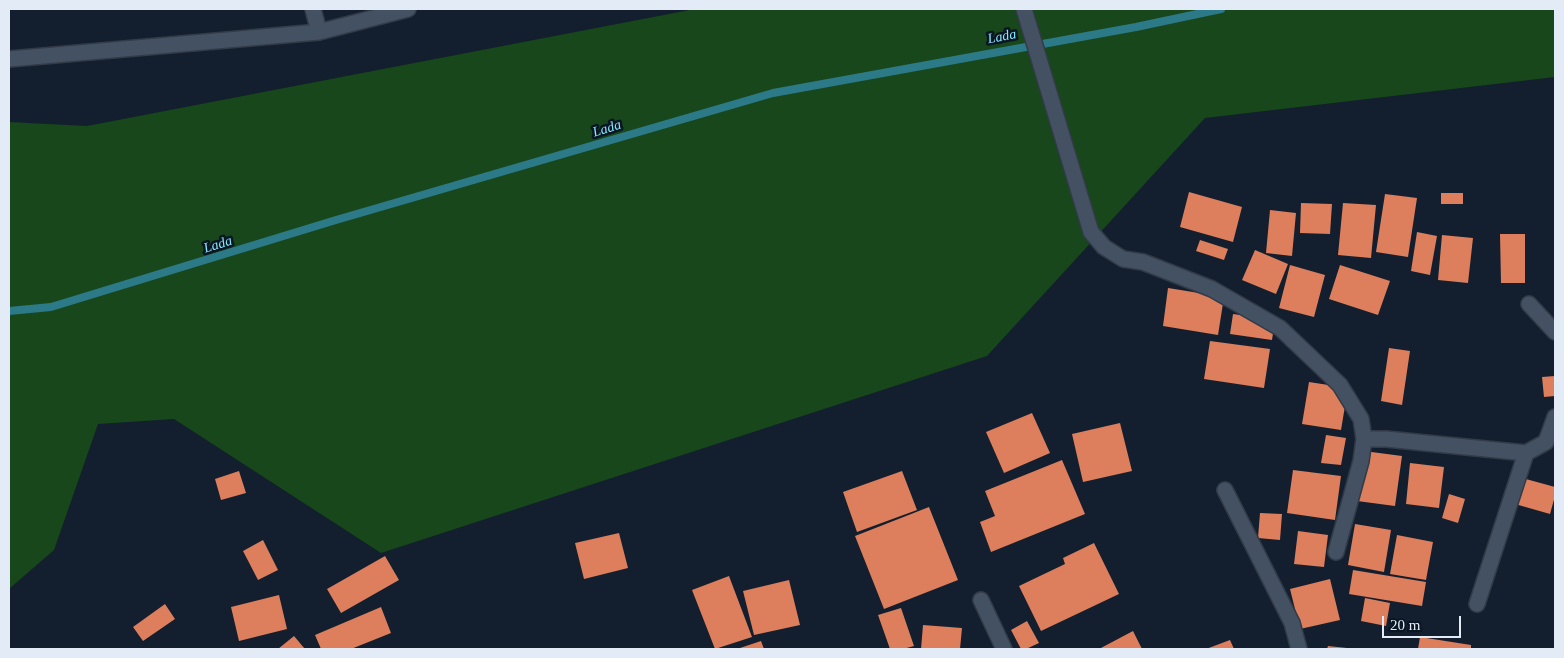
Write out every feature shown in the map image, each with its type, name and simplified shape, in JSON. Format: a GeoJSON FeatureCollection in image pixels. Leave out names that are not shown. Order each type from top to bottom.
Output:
{"type":"FeatureCollection","features":[{"type":"Feature","properties":{"kind":"street"},"geometry":{"type":"LineString","coordinates":[[314,9],[319,32]]}},
{"type":"Feature","properties":{"kind":"street"},"geometry":{"type":"LineString","coordinates":[[9,59],[319,32],[408,9]]}},
{"type":"Feature","properties":{"kind":"street"},"geometry":{"type":"LineString","coordinates":[[1024,9],[1091,232],[1104,247],[1123,258],[1143,262],[1212,289],[1280,328],[1340,385],[1361,420],[1364,439],[1361,461],[1336,552]]}},
{"type":"Feature","properties":{"kind":"street"},"geometry":{"type":"LineString","coordinates":[[1529,304],[1555,332]]}},
{"type":"Feature","properties":{"kind":"street"},"geometry":{"type":"LineString","coordinates":[[1364,439],[1386,439],[1526,453],[1551,443],[1555,417]]}},
{"type":"Feature","properties":{"kind":"street"},"geometry":{"type":"LineString","coordinates":[[1477,604],[1526,453]]}},
{"type":"Feature","properties":{"kind":"street"},"geometry":{"type":"LineString","coordinates":[[1225,490],[1292,623],[1299,649]]}},
{"type":"Feature","properties":{"kind":"street"},"geometry":{"type":"LineString","coordinates":[[981,600],[1004,649]]}},
{"type":"Feature","properties":{"kind":"green space"},"geometry":{"type":"Polygon","coordinates":[[[695,9],[1555,9],[1555,77],[1205,118],[987,356],[381,553],[174,419],[98,424],[54,550],[9,589],[9,122],[87,126],[695,9]]]}},
{"type":"Feature","properties":{"kind":"building"},"geometry":{"type":"Polygon","coordinates":[[[1189,192],[1242,207],[1233,242],[1180,227],[1189,192]]]}},
{"type":"Feature","properties":{"kind":"building"},"geometry":{"type":"Polygon","coordinates":[[[1441,193],[1463,193],[1463,204],[1441,204],[1441,193]]]}},
{"type":"Feature","properties":{"kind":"building"},"geometry":{"type":"Polygon","coordinates":[[[1385,194],[1417,198],[1408,257],[1376,252],[1385,194]]]}},
{"type":"Feature","properties":{"kind":"building"},"geometry":{"type":"Polygon","coordinates":[[[1301,203],[1332,204],[1330,234],[1300,233],[1301,203]]]}},
{"type":"Feature","properties":{"kind":"building"},"geometry":{"type":"Polygon","coordinates":[[[1343,203],[1376,205],[1371,258],[1338,255],[1343,203]]]}},
{"type":"Feature","properties":{"kind":"building"},"geometry":{"type":"Polygon","coordinates":[[[1270,210],[1296,213],[1292,256],[1266,253],[1270,210]]]}},
{"type":"Feature","properties":{"kind":"building"},"geometry":{"type":"Polygon","coordinates":[[[1417,232],[1437,236],[1430,275],[1411,271],[1417,232]]]}},
{"type":"Feature","properties":{"kind":"building"},"geometry":{"type":"Polygon","coordinates":[[[1500,234],[1525,234],[1525,283],[1501,283],[1500,234]]]}},
{"type":"Feature","properties":{"kind":"building"},"geometry":{"type":"Polygon","coordinates":[[[1442,235],[1473,238],[1468,283],[1438,280],[1442,235]]]}},
{"type":"Feature","properties":{"kind":"building"},"geometry":{"type":"Polygon","coordinates":[[[1200,240],[1228,249],[1224,260],[1196,251],[1200,240]]]}},
{"type":"Feature","properties":{"kind":"building"},"geometry":{"type":"Polygon","coordinates":[[[1255,250],[1288,264],[1276,294],[1242,280],[1255,250]]]}},
{"type":"Feature","properties":{"kind":"building"},"geometry":{"type":"Polygon","coordinates":[[[1290,265],[1325,275],[1314,317],[1279,308],[1290,265]]]}},
{"type":"Feature","properties":{"kind":"building"},"geometry":{"type":"Polygon","coordinates":[[[1340,265],[1390,281],[1378,315],[1329,299],[1340,265]]]}},
{"type":"Feature","properties":{"kind":"building"},"geometry":{"type":"Polygon","coordinates":[[[1168,288],[1224,297],[1218,335],[1163,326],[1168,288]]]}},
{"type":"Feature","properties":{"kind":"building"},"geometry":{"type":"Polygon","coordinates":[[[1233,314],[1275,320],[1272,340],[1230,334],[1233,314]]]}},
{"type":"Feature","properties":{"kind":"building"},"geometry":{"type":"Polygon","coordinates":[[[1210,341],[1270,349],[1264,388],[1204,379],[1210,341]]]}},
{"type":"Feature","properties":{"kind":"building"},"geometry":{"type":"Polygon","coordinates":[[[1389,348],[1410,351],[1402,405],[1381,401],[1389,348]]]}},
{"type":"Feature","properties":{"kind":"building"},"geometry":{"type":"Polygon","coordinates":[[[1555,376],[1555,396],[1544,397],[1542,377],[1555,376]]]}},
{"type":"Feature","properties":{"kind":"building"},"geometry":{"type":"Polygon","coordinates":[[[1309,382],[1348,388],[1341,430],[1302,424],[1309,382]]]}},
{"type":"Feature","properties":{"kind":"building"},"geometry":{"type":"Polygon","coordinates":[[[1032,413],[1050,453],[1004,473],[986,432],[1032,413]]]}},
{"type":"Feature","properties":{"kind":"building"},"geometry":{"type":"Polygon","coordinates":[[[1120,423],[1132,471],[1083,482],[1072,434],[1120,423]]]}},
{"type":"Feature","properties":{"kind":"building"},"geometry":{"type":"Polygon","coordinates":[[[1326,435],[1346,438],[1341,465],[1321,463],[1326,435]]]}},
{"type":"Feature","properties":{"kind":"building"},"geometry":{"type":"Polygon","coordinates":[[[1364,451],[1402,456],[1395,506],[1357,501],[1364,451]]]}},
{"type":"Feature","properties":{"kind":"building"},"geometry":{"type":"Polygon","coordinates":[[[1062,460],[1085,514],[991,552],[980,522],[995,516],[985,491],[1062,460]]]}},
{"type":"Feature","properties":{"kind":"building"},"geometry":{"type":"Polygon","coordinates":[[[1410,463],[1444,467],[1439,508],[1406,504],[1410,463]]]}},
{"type":"Feature","properties":{"kind":"building"},"geometry":{"type":"Polygon","coordinates":[[[1293,470],[1341,476],[1335,520],[1287,513],[1293,470]]]}},
{"type":"Feature","properties":{"kind":"building"},"geometry":{"type":"Polygon","coordinates":[[[239,471],[246,493],[221,500],[215,479],[239,471]]]}},
{"type":"Feature","properties":{"kind":"building"},"geometry":{"type":"Polygon","coordinates":[[[902,471],[917,510],[857,532],[843,492],[902,471]]]}},
{"type":"Feature","properties":{"kind":"building"},"geometry":{"type":"Polygon","coordinates":[[[1515,476],[1555,487],[1555,496],[1550,514],[1508,502],[1515,476]]]}},
{"type":"Feature","properties":{"kind":"building"},"geometry":{"type":"Polygon","coordinates":[[[1449,494],[1465,499],[1458,523],[1442,518],[1449,494]]]}},
{"type":"Feature","properties":{"kind":"building"},"geometry":{"type":"Polygon","coordinates":[[[929,507],[958,580],[884,609],[855,536],[929,507]]]}},
{"type":"Feature","properties":{"kind":"building"},"geometry":{"type":"Polygon","coordinates":[[[1260,513],[1282,514],[1280,540],[1258,538],[1260,513]]]}},
{"type":"Feature","properties":{"kind":"building"},"geometry":{"type":"Polygon","coordinates":[[[1355,524],[1391,530],[1384,572],[1348,565],[1355,524]]]}},
{"type":"Feature","properties":{"kind":"building"},"geometry":{"type":"Polygon","coordinates":[[[1298,531],[1328,535],[1324,567],[1294,564],[1298,531]]]}},
{"type":"Feature","properties":{"kind":"building"},"geometry":{"type":"Polygon","coordinates":[[[619,533],[628,568],[584,579],[575,543],[619,533]]]}},
{"type":"Feature","properties":{"kind":"building"},"geometry":{"type":"Polygon","coordinates":[[[1397,535],[1433,542],[1426,580],[1390,574],[1397,535]]]}},
{"type":"Feature","properties":{"kind":"building"},"geometry":{"type":"Polygon","coordinates":[[[263,540],[278,570],[258,580],[243,551],[263,540]]]}},
{"type":"Feature","properties":{"kind":"building"},"geometry":{"type":"Polygon","coordinates":[[[1094,543],[1119,594],[1041,631],[1019,586],[1065,564],[1063,558],[1094,543]]]}},
{"type":"Feature","properties":{"kind":"building"},"geometry":{"type":"Polygon","coordinates":[[[385,556],[399,580],[341,613],[327,589],[385,556]]]}},
{"type":"Feature","properties":{"kind":"building"},"geometry":{"type":"Polygon","coordinates":[[[1353,570],[1426,582],[1422,606],[1349,594],[1353,570]]]}},
{"type":"Feature","properties":{"kind":"building"},"geometry":{"type":"Polygon","coordinates":[[[729,576],[752,637],[715,649],[692,590],[729,576]]]}},
{"type":"Feature","properties":{"kind":"building"},"geometry":{"type":"Polygon","coordinates":[[[1330,579],[1340,620],[1300,629],[1290,589],[1330,579]]]}},
{"type":"Feature","properties":{"kind":"building"},"geometry":{"type":"Polygon","coordinates":[[[789,580],[800,625],[754,635],[743,591],[789,580]]]}},
{"type":"Feature","properties":{"kind":"building"},"geometry":{"type":"Polygon","coordinates":[[[279,595],[287,629],[239,641],[231,607],[279,595]]]}},
{"type":"Feature","properties":{"kind":"building"},"geometry":{"type":"Polygon","coordinates":[[[1365,598],[1390,603],[1386,626],[1361,621],[1365,598]]]}},
{"type":"Feature","properties":{"kind":"building"},"geometry":{"type":"Polygon","coordinates":[[[165,604],[175,619],[143,641],[133,627],[165,604]]]}},
{"type":"Feature","properties":{"kind":"building"},"geometry":{"type":"Polygon","coordinates":[[[381,607],[391,633],[351,649],[321,649],[315,635],[381,607]]]}},
{"type":"Feature","properties":{"kind":"building"},"geometry":{"type":"Polygon","coordinates":[[[901,608],[914,646],[903,649],[890,649],[878,615],[901,608]]]}},
{"type":"Feature","properties":{"kind":"building"},"geometry":{"type":"Polygon","coordinates":[[[1027,621],[1039,643],[1026,649],[1021,649],[1011,630],[1027,621]]]}},
{"type":"Feature","properties":{"kind":"building"},"geometry":{"type":"Polygon","coordinates":[[[923,625],[962,628],[960,649],[921,649],[923,625]]]}},
{"type":"Feature","properties":{"kind":"building"},"geometry":{"type":"Polygon","coordinates":[[[1133,631],[1142,649],[1099,649],[1133,631]]]}},
{"type":"Feature","properties":{"kind":"building"},"geometry":{"type":"Polygon","coordinates":[[[294,636],[305,649],[278,649],[294,636]]]}},
{"type":"Feature","properties":{"kind":"building"},"geometry":{"type":"Polygon","coordinates":[[[1420,637],[1471,645],[1471,649],[1418,649],[1420,637]]]}},
{"type":"Feature","properties":{"kind":"building"},"geometry":{"type":"Polygon","coordinates":[[[1230,640],[1234,649],[1206,649],[1230,640]]]}},
{"type":"Feature","properties":{"kind":"building"},"geometry":{"type":"Polygon","coordinates":[[[761,641],[764,649],[737,649],[761,641]]]}},
{"type":"Feature","properties":{"kind":"building"},"geometry":{"type":"Polygon","coordinates":[[[1328,646],[1347,648],[1347,649],[1327,649],[1328,646]]]}},
{"type":"Feature","properties":{"kind":"waterway","name":"Lada"},"geometry":{"type":"LineString","coordinates":[[9,311],[51,307],[336,220],[773,93],[1136,27],[1221,9]]}}]}
